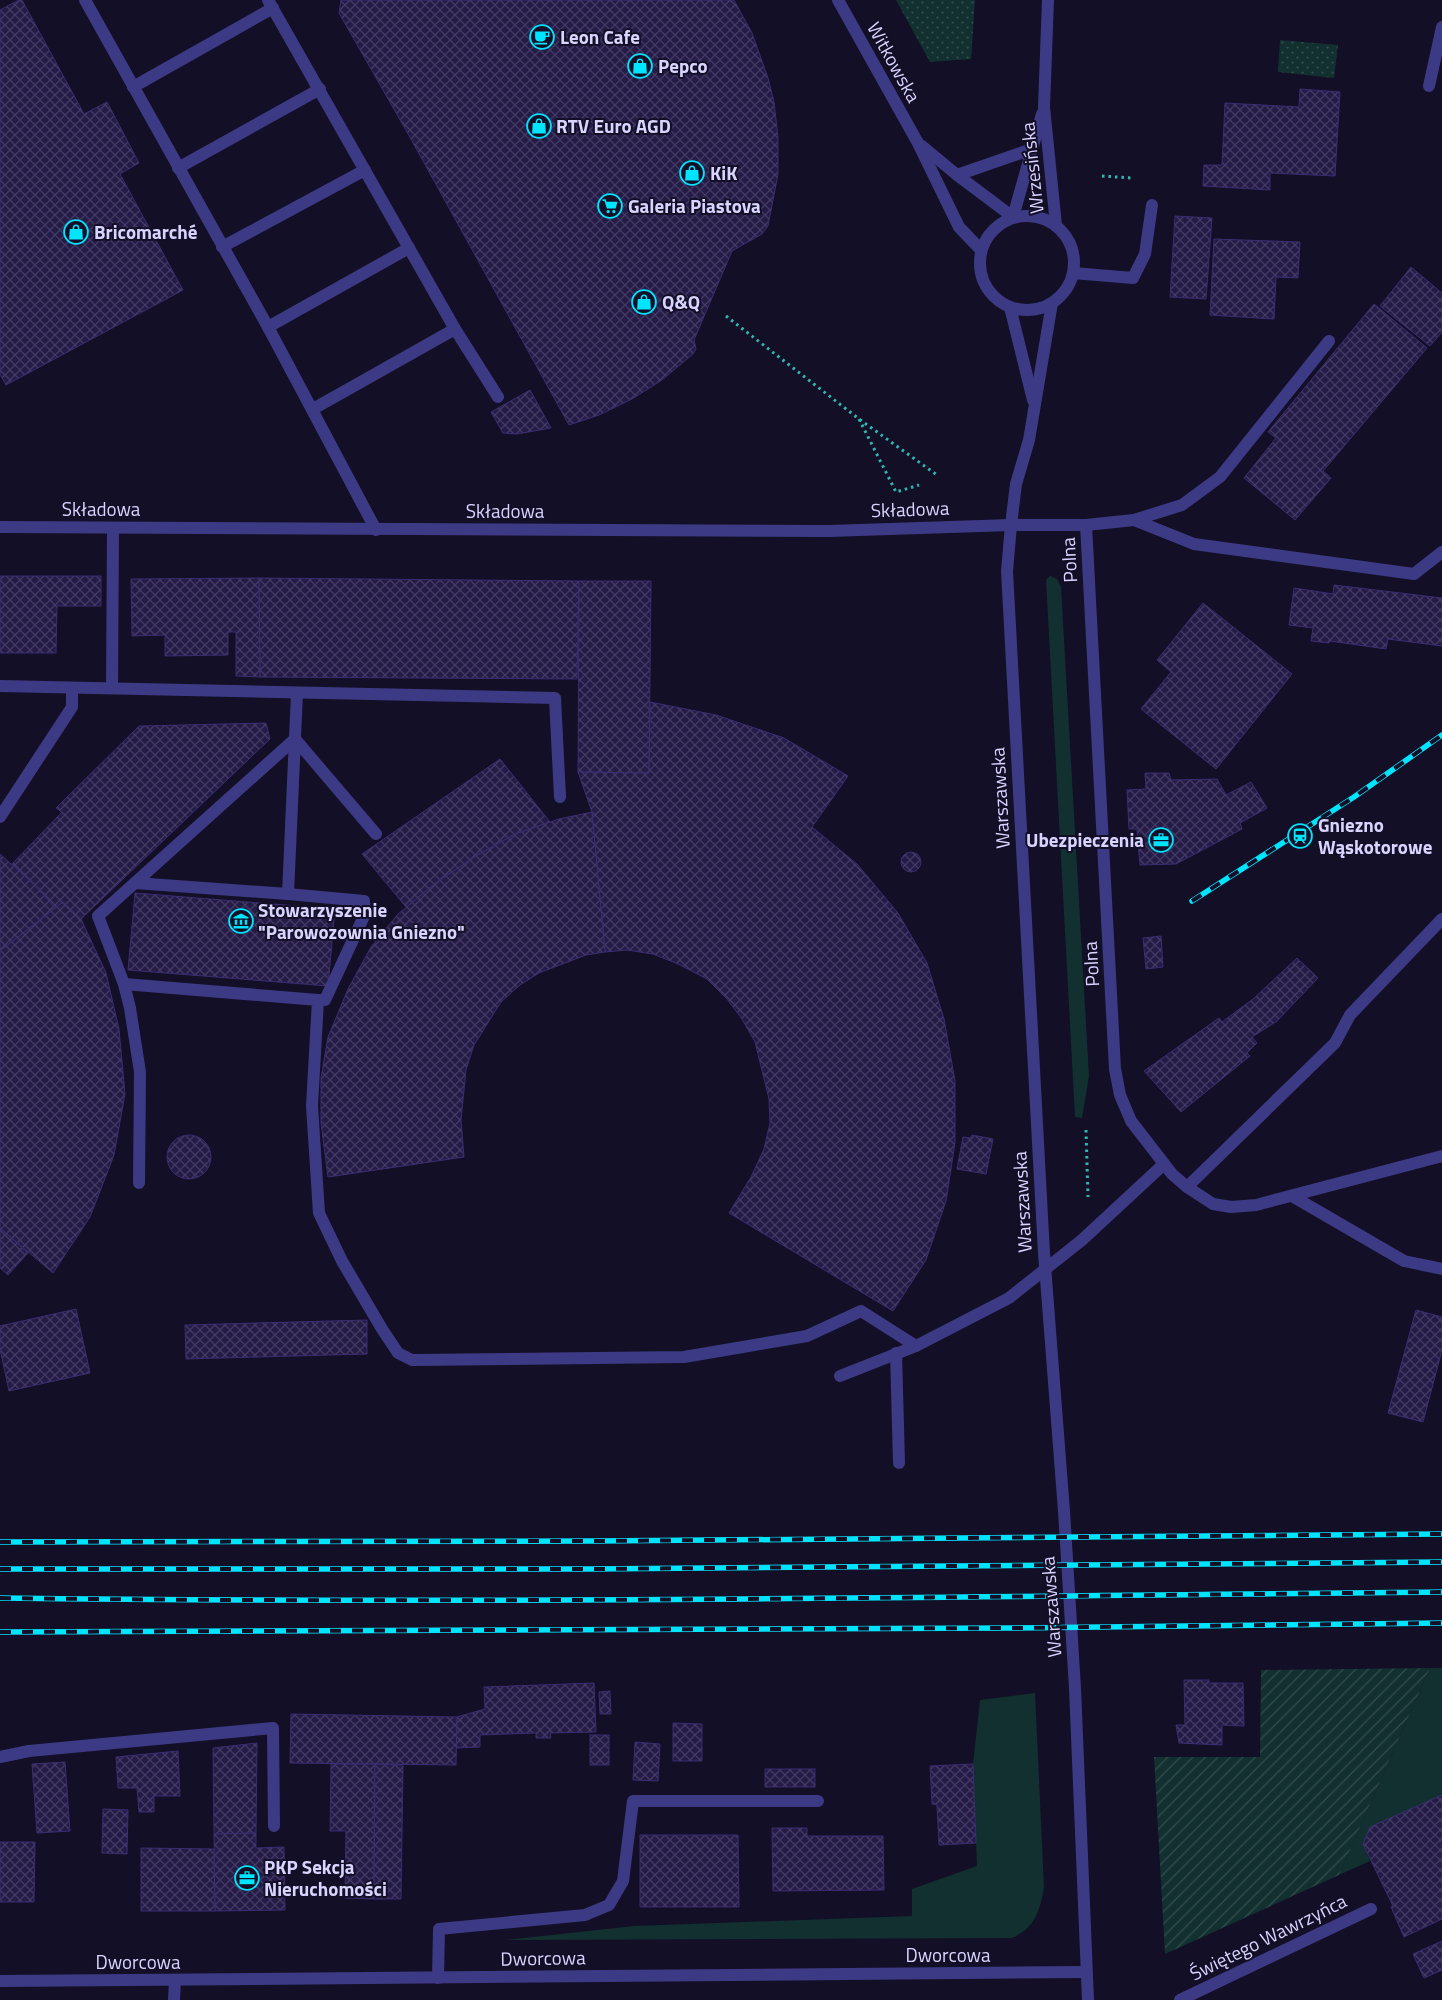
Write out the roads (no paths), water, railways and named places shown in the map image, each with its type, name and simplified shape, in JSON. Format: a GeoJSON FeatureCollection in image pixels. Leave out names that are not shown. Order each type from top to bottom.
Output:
{"type":"FeatureCollection","features":[{"type":"Feature","properties":{"kind":"street"},"geometry":{"type":"LineString","coordinates":[[85,0],[268,327],[376,530]]}},
{"type":"Feature","properties":{"kind":"street","name":"Witkowska"},"geometry":{"type":"LineString","coordinates":[[838,0],[918,142],[959,227],[982,250]]}},
{"type":"Feature","properties":{"kind":"street","name":"Wrzesińska"},"geometry":{"type":"LineString","coordinates":[[1048,0],[1044,107],[1056,225]]}},
{"type":"Feature","properties":{"kind":"street"},"geometry":{"type":"LineString","coordinates":[[133,87],[270,4],[456,329],[498,396]]}},
{"type":"Feature","properties":{"kind":"street"},"geometry":{"type":"LineString","coordinates":[[1429,86],[1442,27]]}},
{"type":"Feature","properties":{"kind":"street"},"geometry":{"type":"LineString","coordinates":[[178,168],[320,89]]}},
{"type":"Feature","properties":{"kind":"street","name":"Wrzesińska"},"geometry":{"type":"LineString","coordinates":[[1014,217],[1044,107]]}},
{"type":"Feature","properties":{"kind":"street","name":"Witkowska"},"geometry":{"type":"LineString","coordinates":[[918,142],[956,175],[1014,217]]}},
{"type":"Feature","properties":{"kind":"street","name":"Wrzesińska"},"geometry":{"type":"LineString","coordinates":[[956,175],[1032,149]]}},
{"type":"Feature","properties":{"kind":"street"},"geometry":{"type":"LineString","coordinates":[[222,247],[365,170]]}},
{"type":"Feature","properties":{"kind":"street"},"geometry":{"type":"LineString","coordinates":[[1073,273],[1133,278],[1145,254],[1152,205]]}},
{"type":"Feature","properties":{"kind":"street"},"geometry":{"type":"LineString","coordinates":[[1028,215],[1043,218],[1056,225],[1068,239],[1074,255],[1073,273],[1069,285],[1062,295],[1052,303],[1032,310],[1010,307],[991,294],[980,272],[982,250],[988,236],[1000,224],[1014,217],[1028,215]]}},
{"type":"Feature","properties":{"kind":"street"},"geometry":{"type":"LineString","coordinates":[[268,327],[409,248]]}},
{"type":"Feature","properties":{"kind":"street","name":"Warszawska"},"geometry":{"type":"LineString","coordinates":[[1052,303],[1029,440],[1016,484],[1007,571],[1047,1303],[1064,1511],[1075,1688],[1088,2000]]}},
{"type":"Feature","properties":{"kind":"street","name":"Warszawska"},"geometry":{"type":"LineString","coordinates":[[1010,307],[1034,405]]}},
{"type":"Feature","properties":{"kind":"street"},"geometry":{"type":"LineString","coordinates":[[313,409],[456,329]]}},
{"type":"Feature","properties":{"kind":"street"},"geometry":{"type":"LineString","coordinates":[[1086,525],[1134,520],[1182,504],[1220,477],[1329,342]]}},
{"type":"Feature","properties":{"kind":"street"},"geometry":{"type":"LineString","coordinates":[[1134,520],[1194,544],[1414,574],[1442,552]]}},
{"type":"Feature","properties":{"kind":"street","name":"Polna"},"geometry":{"type":"LineString","coordinates":[[1011,525],[1086,525],[1116,1069],[1120,1095],[1131,1121],[1172,1174],[1187,1187],[1214,1204],[1231,1207],[1256,1205],[1442,1156]]}},
{"type":"Feature","properties":{"kind":"street","name":"Składowa"},"geometry":{"type":"LineString","coordinates":[[0,527],[376,530],[829,530],[1011,525]]}},
{"type":"Feature","properties":{"kind":"street"},"geometry":{"type":"LineString","coordinates":[[112,688],[113,528]]}},
{"type":"Feature","properties":{"kind":"street"},"geometry":{"type":"LineString","coordinates":[[0,686],[555,698],[560,797]]}},
{"type":"Feature","properties":{"kind":"street"},"geometry":{"type":"LineString","coordinates":[[0,817],[72,707],[72,688]]}},
{"type":"Feature","properties":{"kind":"street"},"geometry":{"type":"LineString","coordinates":[[288,894],[297,693]]}},
{"type":"Feature","properties":{"kind":"street"},"geometry":{"type":"LineString","coordinates":[[295,739],[376,834]]}},
{"type":"Feature","properties":{"kind":"street"},"geometry":{"type":"LineString","coordinates":[[139,1183],[140,1072],[130,1008],[124,984],[98,916],[295,739]]}},
{"type":"Feature","properties":{"kind":"street"},"geometry":{"type":"LineString","coordinates":[[124,984],[325,1000],[365,914],[364,901],[135,883]]}},
{"type":"Feature","properties":{"kind":"street"},"geometry":{"type":"LineString","coordinates":[[1187,1187],[1335,1043],[1350,1016],[1442,920]]}},
{"type":"Feature","properties":{"kind":"street"},"geometry":{"type":"LineString","coordinates":[[318,1000],[312,1106],[319,1213],[342,1261],[398,1353],[412,1360],[684,1357],[807,1336],[860,1311],[916,1346]]}},
{"type":"Feature","properties":{"kind":"street"},"geometry":{"type":"LineString","coordinates":[[840,1376],[916,1346],[1009,1298],[1082,1240],[1164,1164]]}},
{"type":"Feature","properties":{"kind":"street"},"geometry":{"type":"LineString","coordinates":[[1292,1196],[1404,1261],[1442,1269]]}},
{"type":"Feature","properties":{"kind":"street"},"geometry":{"type":"LineString","coordinates":[[896,1354],[899,1463]]}},
{"type":"Feature","properties":{"kind":"street"},"geometry":{"type":"LineString","coordinates":[[0,1756],[29,1751],[273,1728],[274,1826]]}},
{"type":"Feature","properties":{"kind":"street"},"geometry":{"type":"LineString","coordinates":[[438,1978],[439,1929],[586,1915],[608,1905],[624,1880],[633,1801],[818,1801]]}},
{"type":"Feature","properties":{"kind":"street","name":"Świętego Wawrzyńca"},"geometry":{"type":"LineString","coordinates":[[1180,2000],[1371,1909]]}},
{"type":"Feature","properties":{"kind":"street","name":"Dworcowa"},"geometry":{"type":"LineString","coordinates":[[0,1981],[1086,1972]]}},
{"type":"Feature","properties":{"kind":"street"},"geometry":{"type":"LineString","coordinates":[[174,2000],[176,1980]]}},
{"type":"Feature","properties":{"kind":"railway"},"geometry":{"type":"LineString","coordinates":[[1192,901],[1354,797],[1442,735]]}},
{"type":"Feature","properties":{"kind":"railway"},"geometry":{"type":"LineString","coordinates":[[0,1542],[597,1541],[1442,1534]]}},
{"type":"Feature","properties":{"kind":"railway"},"geometry":{"type":"LineString","coordinates":[[0,1569],[591,1569],[1442,1562]]}},
{"type":"Feature","properties":{"kind":"railway"},"geometry":{"type":"LineString","coordinates":[[0,1598],[541,1600],[1442,1592]]}},
{"type":"Feature","properties":{"kind":"railway"},"geometry":{"type":"LineString","coordinates":[[0,1632],[1013,1628],[1442,1623]]}},
{"type":"Feature","properties":{"kind":"place","name":"Leon Cafe"},"geometry":{"type":"Point","coordinates":[542,37]}},
{"type":"Feature","properties":{"kind":"place","name":"Pepco"},"geometry":{"type":"Point","coordinates":[640,66]}},
{"type":"Feature","properties":{"kind":"place","name":"RTV Euro AGD"},"geometry":{"type":"Point","coordinates":[539,126]}},
{"type":"Feature","properties":{"kind":"place","name":"KiK"},"geometry":{"type":"Point","coordinates":[692,173]}},
{"type":"Feature","properties":{"kind":"place","name":"Galeria Piastova"},"geometry":{"type":"Point","coordinates":[610,206]}},
{"type":"Feature","properties":{"kind":"place","name":"Bricomarché"},"geometry":{"type":"Point","coordinates":[76,232]}},
{"type":"Feature","properties":{"kind":"place","name":"Q&Q"},"geometry":{"type":"Point","coordinates":[644,302]}},
{"type":"Feature","properties":{"kind":"place","name":"Gniezno Wąskotorowe"},"geometry":{"type":"Point","coordinates":[1300,836]}},
{"type":"Feature","properties":{"kind":"place","name":"Ubezpieczenia"},"geometry":{"type":"Point","coordinates":[1161,840]}},
{"type":"Feature","properties":{"kind":"place","name":"Stowarzyszenie \"Parowozownia Gniezno\""},"geometry":{"type":"Point","coordinates":[241,921]}},
{"type":"Feature","properties":{"kind":"place","name":"PKP Sekcja Nieruchomości"},"geometry":{"type":"Point","coordinates":[247,1878]}}]}
